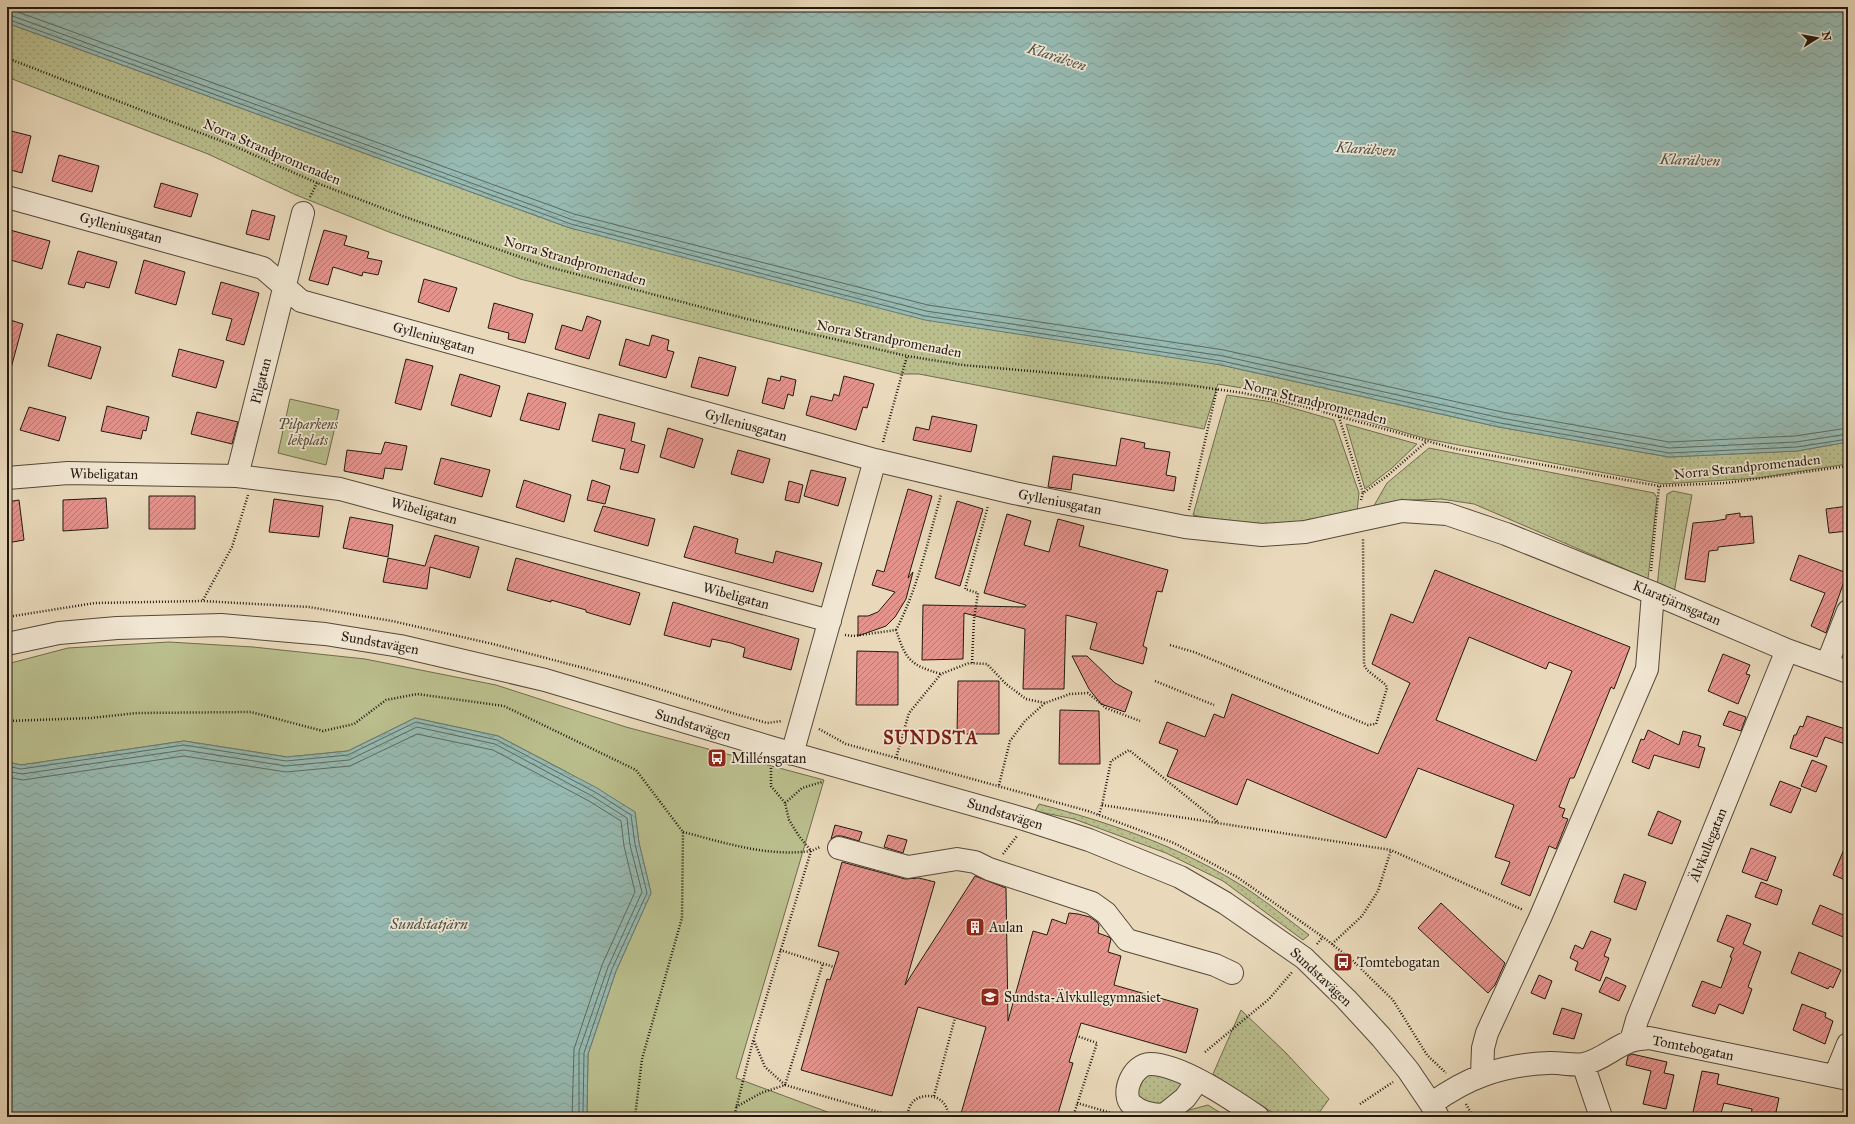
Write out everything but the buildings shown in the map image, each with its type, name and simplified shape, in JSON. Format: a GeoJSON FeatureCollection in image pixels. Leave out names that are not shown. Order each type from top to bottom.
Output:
{"type":"FeatureCollection","features":[{"type":"Feature","properties":{"kind":"street","name":"Gylleniusgatan"},"geometry":{"type":"LineString","coordinates":[[7,197],[263,268],[301,300],[875,460],[994,488],[1185,527],[1262,535],[1305,532],[1402,511],[1446,514],[1506,534]]}},
{"type":"Feature","properties":{"kind":"street","name":"Pilgatan"},"geometry":{"type":"LineString","coordinates":[[245,476],[288,267],[303,213]]}},
{"type":"Feature","properties":{"kind":"street"},"geometry":{"type":"LineString","coordinates":[[782,751],[828,627],[875,460]]}},
{"type":"Feature","properties":{"kind":"street","name":"Wibeligatan"},"geometry":{"type":"LineString","coordinates":[[7,478],[68,473],[245,476],[340,489],[828,627]]}},
{"type":"Feature","properties":{"kind":"street","name":"Klaratjärnsgatan"},"geometry":{"type":"LineString","coordinates":[[1506,534],[1653,593],[1787,650],[1848,672]]}},
{"type":"Feature","properties":{"kind":"street"},"geometry":{"type":"LineString","coordinates":[[1482,1075],[1483,1048],[1487,1033],[1540,918],[1647,669],[1653,593]]}},
{"type":"Feature","properties":{"kind":"street"},"geometry":{"type":"LineString","coordinates":[[1827,664],[1848,611]]}},
{"type":"Feature","properties":{"kind":"street","name":"Sundstavägen"},"geometry":{"type":"LineString","coordinates":[[7,644],[59,633],[165,626],[221,625],[325,634],[400,646],[545,680],[782,751],[1024,819],[1089,840],[1180,877],[1225,903],[1310,963],[1346,998],[1381,1037],[1408,1070],[1435,1110]]}},
{"type":"Feature","properties":{"kind":"street","name":"Älvkullegatan"},"geometry":{"type":"LineString","coordinates":[[1631,1041],[1637,1020],[1787,650]]}},
{"type":"Feature","properties":{"kind":"street"},"geometry":{"type":"LineString","coordinates":[[839,848],[908,867],[957,859],[975,862],[989,869],[1092,903],[1106,913],[1127,940],[1215,965],[1232,973]]}},
{"type":"Feature","properties":{"kind":"street","name":"Tomtebogatan"},"geometry":{"type":"LineString","coordinates":[[1435,1110],[1455,1087],[1482,1075],[1514,1067],[1548,1063],[1583,1064],[1600,1059],[1631,1041],[1649,1038],[1841,1077]]}},
{"type":"Feature","properties":{"kind":"street"},"geometry":{"type":"LineString","coordinates":[[1841,1077],[1848,1044]]}},
{"type":"Feature","properties":{"kind":"street"},"geometry":{"type":"LineString","coordinates":[[1583,1064],[1601,1117]]}},
{"type":"Feature","properties":{"kind":"street"},"geometry":{"type":"LineString","coordinates":[[1198,1080],[1258,1117]]}},
{"type":"Feature","properties":{"kind":"path","name":"Norra Strandpromenaden"},"geometry":{"type":"LineString","coordinates":[[7,58],[234,146],[317,183],[387,210],[549,267],[743,318],[907,356],[971,365],[1217,389],[1270,399],[1339,416],[1426,442],[1486,455],[1659,486],[1726,483],[1848,466]]}},
{"type":"Feature","properties":{"kind":"path"},"geometry":{"type":"LineString","coordinates":[[875,460],[881,451],[907,356]]}},
{"type":"Feature","properties":{"kind":"path"},"geometry":{"type":"LineString","coordinates":[[1185,527],[1217,389]]}},
{"type":"Feature","properties":{"kind":"path"},"geometry":{"type":"LineString","coordinates":[[1339,416],[1363,493]]}},
{"type":"Feature","properties":{"kind":"path"},"geometry":{"type":"LineString","coordinates":[[1170,645],[1194,652],[1368,725],[1376,724],[1387,688],[1386,685],[1367,670],[1364,665],[1363,519],[1360,501],[1363,493],[1387,476],[1426,442]]}},
{"type":"Feature","properties":{"kind":"path"},"geometry":{"type":"LineString","coordinates":[[203,600],[232,547],[245,476]]}},
{"type":"Feature","properties":{"kind":"path"},"geometry":{"type":"LineString","coordinates":[[941,674],[917,666],[903,652],[896,630],[905,612],[919,573],[946,477]]}},
{"type":"Feature","properties":{"kind":"path"},"geometry":{"type":"LineString","coordinates":[[1653,593],[1650,578],[1659,486]]}},
{"type":"Feature","properties":{"kind":"path"},"geometry":{"type":"LineString","coordinates":[[972,663],[974,619],[978,593],[965,588],[994,488]]}},
{"type":"Feature","properties":{"kind":"path"},"geometry":{"type":"LineString","coordinates":[[828,627],[853,636],[896,630]]}},
{"type":"Feature","properties":{"kind":"path"},"geometry":{"type":"LineString","coordinates":[[896,758],[909,713],[941,674],[972,663],[987,664],[1006,684],[1026,699],[1045,703]]}},
{"type":"Feature","properties":{"kind":"path"},"geometry":{"type":"LineString","coordinates":[[1155,680],[1214,705]]}},
{"type":"Feature","properties":{"kind":"path"},"geometry":{"type":"LineString","coordinates":[[999,785],[1010,741],[1026,721],[1045,703],[1070,694],[1088,693],[1106,708],[1140,720]]}},
{"type":"Feature","properties":{"kind":"path"},"geometry":{"type":"LineString","coordinates":[[7,721],[91,718],[137,713],[251,712],[323,731],[354,724],[386,700],[417,694],[504,706],[636,770],[684,832],[753,850],[788,854],[811,850],[823,846],[839,848]]}},
{"type":"Feature","properties":{"kind":"path"},"geometry":{"type":"LineString","coordinates":[[1099,815],[1111,761],[1129,750],[1218,822]]}},
{"type":"Feature","properties":{"kind":"path"},"geometry":{"type":"LineString","coordinates":[[782,751],[770,768],[771,786],[785,803],[789,820],[799,836],[811,850]]}},
{"type":"Feature","properties":{"kind":"path"},"geometry":{"type":"LineString","coordinates":[[1102,805],[1391,850],[1540,918]]}},
{"type":"Feature","properties":{"kind":"path"},"geometry":{"type":"LineString","coordinates":[[635,1117],[642,1059],[682,918],[684,832]]}},
{"type":"Feature","properties":{"kind":"path"},"geometry":{"type":"LineString","coordinates":[[734,1117],[753,1041],[811,850]]}},
{"type":"Feature","properties":{"kind":"path"},"geometry":{"type":"LineString","coordinates":[[1332,944],[1362,916],[1378,891],[1391,850]]}},
{"type":"Feature","properties":{"kind":"path"},"geometry":{"type":"LineString","coordinates":[[780,950],[834,967]]}},
{"type":"Feature","properties":{"kind":"path"},"geometry":{"type":"LineString","coordinates":[[785,1085],[823,963]]}},
{"type":"Feature","properties":{"kind":"path"},"geometry":{"type":"LineString","coordinates":[[1205,1052],[1269,999],[1289,976]]}},
{"type":"Feature","properties":{"kind":"path"},"geometry":{"type":"LineString","coordinates":[[934,1096],[955,1018]]}},
{"type":"Feature","properties":{"kind":"path"},"geometry":{"type":"LineString","coordinates":[[1073,1117],[1097,1043],[1077,1036]]}},
{"type":"Feature","properties":{"kind":"path"},"geometry":{"type":"LineString","coordinates":[[753,1041],[765,1067],[785,1085],[896,1117]]}},
{"type":"Feature","properties":{"kind":"path"},"geometry":{"type":"LineString","coordinates":[[1360,1104],[1398,1078]]}},
{"type":"Feature","properties":{"kind":"path"},"geometry":{"type":"LineString","coordinates":[[736,1107],[761,1092],[785,1085]]}},
{"type":"Feature","properties":{"kind":"path"},"geometry":{"type":"LineString","coordinates":[[908,1117],[909,1108],[916,1098],[922,1096],[934,1096],[942,1100],[946,1106],[948,1117]]}},
{"type":"Feature","properties":{"kind":"path"},"geometry":{"type":"LineString","coordinates":[[1077,1103],[1118,1115]]}},
{"type":"Feature","properties":{"kind":"path"},"geometry":{"type":"LineString","coordinates":[[1466,1103],[1473,1117]]}},
{"type":"Feature","properties":{"kind":"green space"},"geometry":{"type":"Polygon","coordinates":[[[7,23],[570,228],[1221,365],[1499,427],[1669,457],[1797,451],[1848,442],[1848,464],[1758,478],[1663,484],[1427,439],[1266,392],[1218,384],[1204,429],[919,374],[900,374],[520,279],[389,232],[296,195],[208,154],[7,77],[7,23]]]}},
{"type":"Feature","properties":{"kind":"green space"},"geometry":{"type":"Polygon","coordinates":[[[1227,395],[1272,402],[1334,420],[1359,493],[1357,512],[1288,525],[1238,524],[1193,515],[1227,395]]]}},
{"type":"Feature","properties":{"kind":"green space","name":"Pilparkens lekplats"},"geometry":{"type":"Polygon","coordinates":[[[290,399],[339,410],[326,465],[278,453],[290,399]]]}},
{"type":"Feature","properties":{"kind":"green space"},"geometry":{"type":"Polygon","coordinates":[[[1346,424],[1417,444],[1392,468],[1365,489],[1346,424]]]}},
{"type":"Feature","properties":{"kind":"green space"},"geometry":{"type":"Polygon","coordinates":[[[1429,448],[1654,493],[1657,498],[1648,579],[1474,504],[1441,499],[1412,500],[1372,509],[1387,483],[1429,448]]]}},
{"type":"Feature","properties":{"kind":"green space"},"geometry":{"type":"Polygon","coordinates":[[[1673,491],[1692,495],[1674,593],[1657,587],[1667,494],[1673,491]]]}},
{"type":"Feature","properties":{"kind":"green space"},"geometry":{"type":"Polygon","coordinates":[[[169,642],[253,647],[365,659],[496,685],[626,727],[824,780],[736,1078],[841,1117],[589,1117],[587,1113],[588,1054],[616,971],[651,893],[639,843],[635,812],[565,771],[498,736],[415,718],[348,751],[287,757],[184,741],[21,765],[7,762],[7,664],[68,648],[169,642]]]}},
{"type":"Feature","properties":{"kind":"green space"},"geometry":{"type":"Polygon","coordinates":[[[1039,804],[1116,827],[1189,857],[1236,882],[1309,935],[1303,940],[1223,881],[1166,853],[1074,819],[1035,811],[1039,804]]]}},
{"type":"Feature","properties":{"kind":"green space"},"geometry":{"type":"Polygon","coordinates":[[[1241,1010],[1286,1053],[1329,1099],[1316,1117],[1279,1117],[1213,1074],[1241,1010]]]}},
{"type":"Feature","properties":{"kind":"green space"},"geometry":{"type":"Polygon","coordinates":[[[1146,1072],[1180,1081],[1180,1088],[1164,1104],[1150,1104],[1137,1096],[1135,1082],[1146,1072]]]}},
{"type":"Feature","properties":{"kind":"green space"},"geometry":{"type":"Polygon","coordinates":[[[1208,1105],[1227,1117],[1171,1117],[1174,1114],[1208,1105]]]}},
{"type":"Feature","properties":{"kind":"water","name":"Klarälven"},"geometry":{"type":"Polygon","coordinates":[[[7,7],[1848,7],[1848,442],[1797,451],[1669,457],[1499,427],[1221,365],[925,320],[570,228],[7,23],[7,7]]]}},
{"type":"Feature","properties":{"kind":"water","name":"Sundstatjärn"},"geometry":{"type":"Polygon","coordinates":[[[415,718],[498,736],[597,788],[635,812],[639,843],[651,893],[616,971],[588,1054],[587,1113],[589,1117],[7,1117],[7,762],[21,765],[184,741],[287,757],[348,751],[415,718]]]}},
{"type":"Feature","properties":{"kind":"place","name":"Millénsgatan"},"geometry":{"type":"Point","coordinates":[717,758]}},
{"type":"Feature","properties":{"kind":"place","name":"Aulan"},"geometry":{"type":"Point","coordinates":[975,927]}},
{"type":"Feature","properties":{"kind":"place","name":"Tomtebogatan"},"geometry":{"type":"Point","coordinates":[1343,962]}},
{"type":"Feature","properties":{"kind":"place","name":"Sundsta-Älvkullegymnasiet"},"geometry":{"type":"Point","coordinates":[990,997]}},
{"type":"Feature","properties":{"kind":"district","name":"SUNDSTA"},"geometry":{"type":"Point","coordinates":[931,738]}}]}
